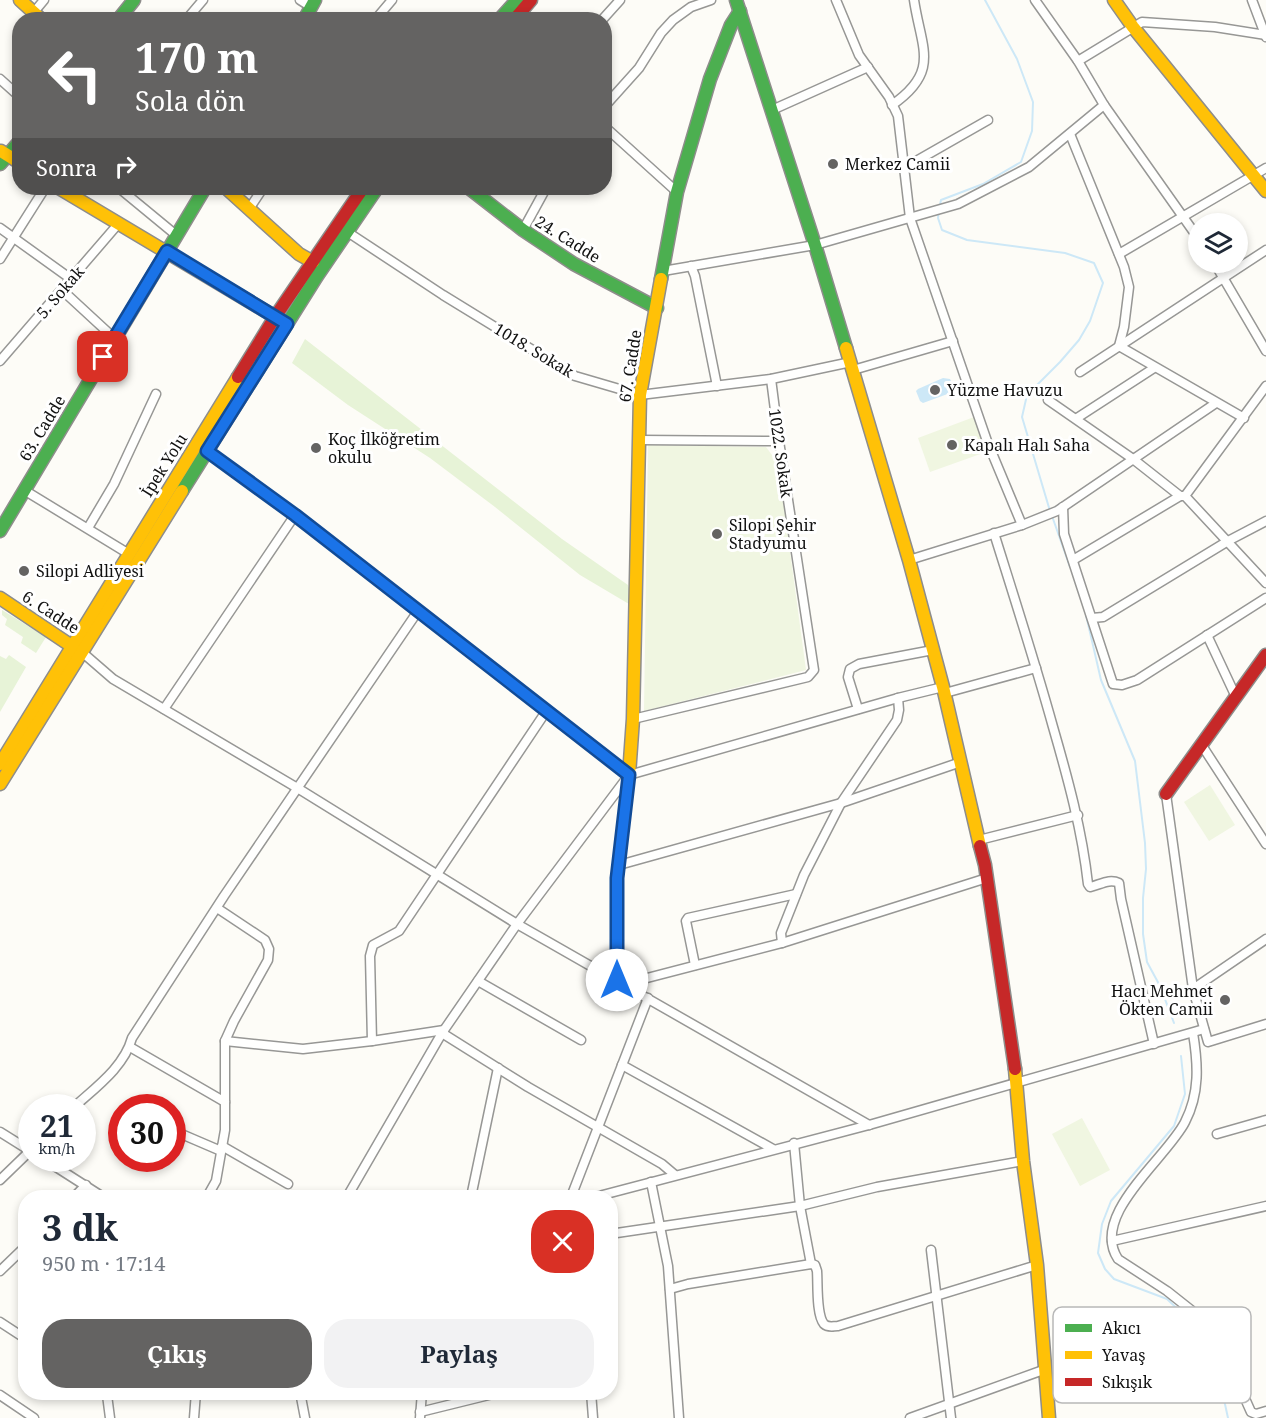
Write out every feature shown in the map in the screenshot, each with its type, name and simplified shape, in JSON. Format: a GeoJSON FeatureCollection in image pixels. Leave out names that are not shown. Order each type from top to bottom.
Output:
{"type":"FeatureCollection","features":[{"type":"Feature","properties":{"kind":"main road"},"geometry":{"type":"LineString","coordinates":[[21,0],[34,12]]}},
{"type":"Feature","properties":{"kind":"main road"},"geometry":{"type":"LineString","coordinates":[[124,12],[134,0]]}},
{"type":"Feature","properties":{"kind":"main road"},"geometry":{"type":"LineString","coordinates":[[506,12],[517,0]]}},
{"type":"Feature","properties":{"kind":"main road"},"geometry":{"type":"LineString","coordinates":[[521,12],[531,0]]}},
{"type":"Feature","properties":{"kind":"main road"},"geometry":{"type":"LineString","coordinates":[[1114,0],[1133,27],[1266,191]]}},
{"type":"Feature","properties":{"kind":"main road"},"geometry":{"type":"LineString","coordinates":[[738,5],[815,245],[909,560],[944,690],[979,840],[987,878],[1017,1084],[1023,1161],[1037,1265],[1049,1418]]}},
{"type":"Feature","properties":{"kind":"main road","name":"67. Cadde"},"geometry":{"type":"LineString","coordinates":[[629,775],[633,719],[640,395],[677,192],[710,79],[738,5]]}},
{"type":"Feature","properties":{"kind":"main road"},"geometry":{"type":"LineString","coordinates":[[72,195],[287,324]]}},
{"type":"Feature","properties":{"kind":"main road","name":"63. Cadde"},"geometry":{"type":"LineString","coordinates":[[0,531],[201,195]]}},
{"type":"Feature","properties":{"kind":"main road"},"geometry":{"type":"LineString","coordinates":[[234,195],[299,254],[313,262]]}},
{"type":"Feature","properties":{"kind":"main road","name":"İpek Yolu"},"geometry":{"type":"LineString","coordinates":[[0,764],[275,317],[358,195]]}},
{"type":"Feature","properties":{"kind":"main road"},"geometry":{"type":"LineString","coordinates":[[0,784],[287,324],[371,195]]}},
{"type":"Feature","properties":{"kind":"main road","name":"24. Cadde"},"geometry":{"type":"LineString","coordinates":[[478,195],[523,230],[574,264],[657,309]]}},
{"type":"Feature","properties":{"kind":"main road","name":"6. Cadde"},"geometry":{"type":"LineString","coordinates":[[0,598],[83,653]]}},
{"type":"Feature","properties":{"kind":"main road"},"geometry":{"type":"LineString","coordinates":[[1166,794],[1266,655]]}},
{"type":"Feature","properties":{"kind":"street"},"geometry":{"type":"LineString","coordinates":[[193,12],[203,0]]}},
{"type":"Feature","properties":{"kind":"street"},"geometry":{"type":"LineString","coordinates":[[300,0],[313,3]]}},
{"type":"Feature","properties":{"kind":"street"},"geometry":{"type":"LineString","coordinates":[[382,12],[392,0]]}},
{"type":"Feature","properties":{"kind":"street"},"geometry":{"type":"LineString","coordinates":[[609,12],[620,0]]}},
{"type":"Feature","properties":{"kind":"street"},"geometry":{"type":"LineString","coordinates":[[612,98],[639,68],[661,33],[673,20],[691,7],[711,0]]}},
{"type":"Feature","properties":{"kind":"street"},"geometry":{"type":"LineString","coordinates":[[836,0],[859,55],[898,116],[910,218],[987,441],[1022,525]]}},
{"type":"Feature","properties":{"kind":"street"},"geometry":{"type":"LineString","coordinates":[[892,105],[908,93],[922,73],[925,60],[914,0]]}},
{"type":"Feature","properties":{"kind":"street"},"geometry":{"type":"LineString","coordinates":[[1035,0],[1078,61],[1104,105],[1188,222]]}},
{"type":"Feature","properties":{"kind":"street"},"geometry":{"type":"LineString","coordinates":[[1252,0],[1265,36]]}},
{"type":"Feature","properties":{"kind":"street"},"geometry":{"type":"LineString","coordinates":[[1078,61],[1142,22],[1215,27],[1265,36]]}},
{"type":"Feature","properties":{"kind":"street"},"geometry":{"type":"LineString","coordinates":[[772,110],[868,67]]}},
{"type":"Feature","properties":{"kind":"street"},"geometry":{"type":"LineString","coordinates":[[0,79],[12,90]]}},
{"type":"Feature","properties":{"kind":"street"},"geometry":{"type":"LineString","coordinates":[[663,272],[815,245],[958,204],[1029,167],[1104,105]]}},
{"type":"Feature","properties":{"kind":"street"},"geometry":{"type":"LineString","coordinates":[[904,168],[988,120]]}},
{"type":"Feature","properties":{"kind":"street"},"geometry":{"type":"LineString","coordinates":[[612,133],[677,192]]}},
{"type":"Feature","properties":{"kind":"street"},"geometry":{"type":"LineString","coordinates":[[1070,134],[1119,254],[1129,287],[1119,346]]}},
{"type":"Feature","properties":{"kind":"street"},"geometry":{"type":"LineString","coordinates":[[1119,254],[1266,168]]}},
{"type":"Feature","properties":{"kind":"street"},"geometry":{"type":"LineString","coordinates":[[0,259],[41,195]]}},
{"type":"Feature","properties":{"kind":"street"},"geometry":{"type":"LineString","coordinates":[[127,195],[176,235]]}},
{"type":"Feature","properties":{"kind":"street"},"geometry":{"type":"LineString","coordinates":[[249,209],[258,195]]}},
{"type":"Feature","properties":{"kind":"street"},"geometry":{"type":"LineString","coordinates":[[523,230],[542,195]]}},
{"type":"Feature","properties":{"kind":"street","name":"5. Sokak"},"geometry":{"type":"LineString","coordinates":[[0,360],[120,223]]}},
{"type":"Feature","properties":{"kind":"street"},"geometry":{"type":"LineString","coordinates":[[0,228],[71,279]]}},
{"type":"Feature","properties":{"kind":"street","name":"1018. Sokak"},"geometry":{"type":"LineString","coordinates":[[346,231],[575,376],[640,395],[771,379],[852,366],[953,341]]}},
{"type":"Feature","properties":{"kind":"street"},"geometry":{"type":"LineString","coordinates":[[1080,372],[1266,250]]}},
{"type":"Feature","properties":{"kind":"street"},"geometry":{"type":"LineString","coordinates":[[691,266],[696,276],[717,386]]}},
{"type":"Feature","properties":{"kind":"street"},"geometry":{"type":"LineString","coordinates":[[1221,273],[1266,351]]}},
{"type":"Feature","properties":{"kind":"street"},"geometry":{"type":"LineString","coordinates":[[62,290],[114,338]]}},
{"type":"Feature","properties":{"kind":"street"},"geometry":{"type":"LineString","coordinates":[[1119,346],[1244,418]]}},
{"type":"Feature","properties":{"kind":"street"},"geometry":{"type":"LineString","coordinates":[[1077,418],[1154,368]]}},
{"type":"Feature","properties":{"kind":"street","name":"1022. Sokak"},"geometry":{"type":"LineString","coordinates":[[633,719],[808,677],[813,670],[771,379]]}},
{"type":"Feature","properties":{"kind":"street"},"geometry":{"type":"LineString","coordinates":[[1073,560],[1183,496],[1266,386]]}},
{"type":"Feature","properties":{"kind":"street"},"geometry":{"type":"LineString","coordinates":[[88,528],[114,484],[156,394]]}},
{"type":"Feature","properties":{"kind":"street"},"geometry":{"type":"LineString","coordinates":[[1048,400],[1077,418],[1183,496],[1266,583]]}},
{"type":"Feature","properties":{"kind":"street"},"geometry":{"type":"LineString","coordinates":[[909,560],[1022,525],[1060,509],[1216,403]]}},
{"type":"Feature","properties":{"kind":"street"},"geometry":{"type":"LineString","coordinates":[[640,440],[779,441]]}},
{"type":"Feature","properties":{"kind":"street"},"geometry":{"type":"LineString","coordinates":[[207,451],[295,515],[629,775]]}},
{"type":"Feature","properties":{"kind":"street"},"geometry":{"type":"LineString","coordinates":[[24,490],[129,554]]}},
{"type":"Feature","properties":{"kind":"street"},"geometry":{"type":"LineString","coordinates":[[1060,509],[1064,534],[1113,684],[1122,685],[1137,680],[1266,598]]}},
{"type":"Feature","properties":{"kind":"street"},"geometry":{"type":"LineString","coordinates":[[164,709],[295,515]]}},
{"type":"Feature","properties":{"kind":"street"},"geometry":{"type":"LineString","coordinates":[[1092,618],[1103,616],[1266,521]]}},
{"type":"Feature","properties":{"kind":"street"},"geometry":{"type":"LineString","coordinates":[[994,532],[1078,815],[1090,887],[1108,881],[1119,883],[1120,899],[1154,1044]]}},
{"type":"Feature","properties":{"kind":"street"},"geometry":{"type":"LineString","coordinates":[[88,1094],[121,1062],[130,1047],[132,1038],[217,908],[418,611]]}},
{"type":"Feature","properties":{"kind":"street"},"geometry":{"type":"LineString","coordinates":[[1207,635],[1236,697]]}},
{"type":"Feature","properties":{"kind":"street"},"geometry":{"type":"LineString","coordinates":[[858,709],[848,677],[850,669],[859,664],[933,650]]}},
{"type":"Feature","properties":{"kind":"street"},"geometry":{"type":"LineString","coordinates":[[83,653],[114,679],[299,789],[518,924],[869,1125]]}},
{"type":"Feature","properties":{"kind":"street"},"geometry":{"type":"LineString","coordinates":[[351,1190],[443,1031],[518,924],[629,775],[897,698],[944,690],[1036,668]]}},
{"type":"Feature","properties":{"kind":"street"},"geometry":{"type":"LineString","coordinates":[[782,943],[781,933],[804,875],[841,803],[897,720],[899,710],[897,698]]}},
{"type":"Feature","properties":{"kind":"street"},"geometry":{"type":"LineString","coordinates":[[372,1041],[370,956],[373,945],[399,931],[547,710]]}},
{"type":"Feature","properties":{"kind":"street"},"geometry":{"type":"LineString","coordinates":[[1201,744],[1266,844]]}},
{"type":"Feature","properties":{"kind":"street"},"geometry":{"type":"LineString","coordinates":[[619,865],[841,803],[961,762]]}},
{"type":"Feature","properties":{"kind":"street"},"geometry":{"type":"LineString","coordinates":[[620,982],[619,865],[629,775]]}},
{"type":"Feature","properties":{"kind":"street"},"geometry":{"type":"LineString","coordinates":[[1166,794],[1193,989],[1208,1042],[1266,1024]]}},
{"type":"Feature","properties":{"kind":"street"},"geometry":{"type":"LineString","coordinates":[[979,840],[1078,815]]}},
{"type":"Feature","properties":{"kind":"street"},"geometry":{"type":"LineString","coordinates":[[620,982],[782,943],[987,878]]}},
{"type":"Feature","properties":{"kind":"street"},"geometry":{"type":"LineString","coordinates":[[695,965],[686,921],[688,918],[796,894]]}},
{"type":"Feature","properties":{"kind":"street"},"geometry":{"type":"LineString","coordinates":[[211,1190],[216,1181],[225,1130],[225,1041],[268,960],[269,949],[265,940],[217,908]]}},
{"type":"Feature","properties":{"kind":"street"},"geometry":{"type":"LineString","coordinates":[[1193,989],[1266,939]]}},
{"type":"Feature","properties":{"kind":"street"},"geometry":{"type":"LineString","coordinates":[[478,981],[581,1040]]}},
{"type":"Feature","properties":{"kind":"street"},"geometry":{"type":"LineString","coordinates":[[575,1190],[648,998]]}},
{"type":"Feature","properties":{"kind":"street"},"geometry":{"type":"LineString","coordinates":[[618,1191],[869,1125],[1204,1029]]}},
{"type":"Feature","properties":{"kind":"street"},"geometry":{"type":"LineString","coordinates":[[225,1041],[303,1049],[443,1031],[498,1068],[662,1164],[675,1175]]}},
{"type":"Feature","properties":{"kind":"street"},"geometry":{"type":"LineString","coordinates":[[1187,1307],[1118,1259],[1113,1251],[1112,1241],[1115,1220],[1122,1205],[1180,1131],[1194,1101],[1198,1064],[1193,1033]]}},
{"type":"Feature","properties":{"kind":"street"},"geometry":{"type":"LineString","coordinates":[[130,1047],[225,1102]]}},
{"type":"Feature","properties":{"kind":"street"},"geometry":{"type":"LineString","coordinates":[[622,1065],[773,1149]]}},
{"type":"Feature","properties":{"kind":"street"},"geometry":{"type":"LineString","coordinates":[[472,1190],[498,1068]]}},
{"type":"Feature","properties":{"kind":"street"},"geometry":{"type":"LineString","coordinates":[[1217,1134],[1266,1120]]}},
{"type":"Feature","properties":{"kind":"street"},"geometry":{"type":"LineString","coordinates":[[0,1132],[18,1143]]}},
{"type":"Feature","properties":{"kind":"street"},"geometry":{"type":"LineString","coordinates":[[186,1135],[222,1149],[288,1184]]}},
{"type":"Feature","properties":{"kind":"street"},"geometry":{"type":"LineString","coordinates":[[794,1143],[800,1206],[811,1264]]}},
{"type":"Feature","properties":{"kind":"street"},"geometry":{"type":"LineString","coordinates":[[618,1233],[800,1206],[877,1187],[1023,1161]]}},
{"type":"Feature","properties":{"kind":"street"},"geometry":{"type":"LineString","coordinates":[[0,1180],[18,1163]]}},
{"type":"Feature","properties":{"kind":"street"},"geometry":{"type":"LineString","coordinates":[[65,1172],[93,1190]]}},
{"type":"Feature","properties":{"kind":"street"},"geometry":{"type":"LineString","coordinates":[[651,1182],[668,1266],[679,1418]]}},
{"type":"Feature","properties":{"kind":"street"},"geometry":{"type":"LineString","coordinates":[[81,1190],[86,1185]]}},
{"type":"Feature","properties":{"kind":"street"},"geometry":{"type":"LineString","coordinates":[[1112,1241],[1266,1206]]}},
{"type":"Feature","properties":{"kind":"street"},"geometry":{"type":"LineString","coordinates":[[931,1250],[951,1418]]}},
{"type":"Feature","properties":{"kind":"street"},"geometry":{"type":"LineString","coordinates":[[0,1271],[18,1254]]}},
{"type":"Feature","properties":{"kind":"street"},"geometry":{"type":"LineString","coordinates":[[670,1289],[811,1264],[815,1265],[817,1271],[820,1316],[829,1326],[838,1326],[1037,1265]]}},
{"type":"Feature","properties":{"kind":"street"},"geometry":{"type":"LineString","coordinates":[[0,1322],[18,1334]]}},
{"type":"Feature","properties":{"kind":"street"},"geometry":{"type":"LineString","coordinates":[[910,1418],[1046,1369]]}},
{"type":"Feature","properties":{"kind":"street"},"geometry":{"type":"LineString","coordinates":[[0,1395],[34,1418]]}},
{"type":"Feature","properties":{"kind":"street"},"geometry":{"type":"LineString","coordinates":[[108,1400],[110,1418]]}},
{"type":"Feature","properties":{"kind":"street"},"geometry":{"type":"LineString","coordinates":[[194,1418],[195,1400]]}},
{"type":"Feature","properties":{"kind":"street"},"geometry":{"type":"LineString","coordinates":[[302,1400],[305,1418]]}},
{"type":"Feature","properties":{"kind":"street"},"geometry":{"type":"LineString","coordinates":[[420,1415],[473,1400]]}},
{"type":"Feature","properties":{"kind":"street"},"geometry":{"type":"LineString","coordinates":[[592,1400],[593,1418]]}},
{"type":"Feature","properties":{"kind":"street"},"geometry":{"type":"LineString","coordinates":[[1251,1415],[1266,1411]]}},
{"type":"Feature","properties":{"kind":"green space"},"geometry":{"type":"Polygon","coordinates":[[[305,339],[562,539],[628,585],[634,607],[580,575],[430,458],[348,405],[292,363],[305,339]]]}},
{"type":"Feature","properties":{"kind":"green space","name":"Kapalı Halı Saha"},"geometry":{"type":"Polygon","coordinates":[[[974,417],[986,452],[930,472],[918,438],[974,417]]]}},
{"type":"Feature","properties":{"kind":"green space","name":"Silopi Şehir Stadyumu"},"geometry":{"type":"Polygon","coordinates":[[[648,445],[766,447],[778,463],[806,670],[644,711],[648,445]]]}},
{"type":"Feature","properties":{"kind":"green space"},"geometry":{"type":"Polygon","coordinates":[[[2,610],[46,637],[36,653],[21,643],[23,637],[5,625],[7,619],[2,615],[2,610]]]}},
{"type":"Feature","properties":{"kind":"green space"},"geometry":{"type":"Polygon","coordinates":[[[9,655],[26,667],[0,712],[0,656],[6,659],[9,655]]]}},
{"type":"Feature","properties":{"kind":"green space"},"geometry":{"type":"Polygon","coordinates":[[[1210,785],[1235,825],[1209,841],[1184,802],[1210,785]]]}},
{"type":"Feature","properties":{"kind":"green space"},"geometry":{"type":"Polygon","coordinates":[[[1082,1118],[1110,1170],[1080,1186],[1052,1134],[1082,1118]]]}},
{"type":"Feature","properties":{"kind":"water","name":"Yüzme Havuzu"},"geometry":{"type":"Polygon","coordinates":[[[943,378],[950,379],[954,387],[953,392],[923,403],[920,401],[916,391],[918,389],[943,378]]]}},
{"type":"Feature","properties":{"kind":"waterway"},"geometry":{"type":"LineString","coordinates":[[940,205],[941,200],[983,184],[1021,162],[1032,131],[1033,102],[1017,59],[985,0]]}},
{"type":"Feature","properties":{"kind":"waterway"},"geometry":{"type":"LineString","coordinates":[[939,211],[938,218],[942,230],[967,240],[1065,253],[1094,263],[1103,283],[1090,321],[1079,340],[1027,395],[1022,417],[1050,511]]}},
{"type":"Feature","properties":{"kind":"waterway"},"geometry":{"type":"LineString","coordinates":[[1052,516],[1070,567]]}},
{"type":"Feature","properties":{"kind":"waterway"},"geometry":{"type":"LineString","coordinates":[[1086,615],[1101,680],[1135,761],[1145,843],[1143,934],[1147,962],[1160,986],[1174,1023]]}},
{"type":"Feature","properties":{"kind":"waterway"},"geometry":{"type":"LineString","coordinates":[[1175,1307],[1167,1299],[1114,1279],[1105,1269],[1098,1253],[1102,1224],[1111,1201],[1174,1126],[1185,1094],[1181,1056]]}},
{"type":"Feature","properties":{"kind":"waterway"},"geometry":{"type":"LineString","coordinates":[[1225,1403],[1228,1418]]}},
{"type":"Feature","properties":{"kind":"traffic: fast"},"geometry":{"type":"LineString","coordinates":[[124,12],[134,0]]}},
{"type":"Feature","properties":{"kind":"traffic: fast"},"geometry":{"type":"LineString","coordinates":[[308,12],[315,0]]}},
{"type":"Feature","properties":{"kind":"traffic: fast"},"geometry":{"type":"LineString","coordinates":[[506,12],[517,0]]}},
{"type":"Feature","properties":{"kind":"traffic: fast"},"geometry":{"type":"LineString","coordinates":[[736,0],[846,348]]}},
{"type":"Feature","properties":{"kind":"traffic: fast"},"geometry":{"type":"LineString","coordinates":[[661,279],[677,192],[710,79],[731,25],[740,11]]}},
{"type":"Feature","properties":{"kind":"traffic: fast"},"geometry":{"type":"LineString","coordinates":[[0,164],[12,150]]}},
{"type":"Feature","properties":{"kind":"traffic: fast"},"geometry":{"type":"LineString","coordinates":[[0,531],[201,195]]}},
{"type":"Feature","properties":{"kind":"traffic: fast"},"geometry":{"type":"LineString","coordinates":[[182,491],[317,276],[372,195]]}},
{"type":"Feature","properties":{"kind":"traffic: fast"},"geometry":{"type":"LineString","coordinates":[[478,195],[523,230],[574,264],[657,308]]}},
{"type":"Feature","properties":{"kind":"traffic: slow"},"geometry":{"type":"LineString","coordinates":[[20,0],[33,12]]}},
{"type":"Feature","properties":{"kind":"traffic: slow"},"geometry":{"type":"LineString","coordinates":[[1114,0],[1133,27],[1266,191]]}},
{"type":"Feature","properties":{"kind":"traffic: slow"},"geometry":{"type":"LineString","coordinates":[[1,151],[12,158]]}},
{"type":"Feature","properties":{"kind":"traffic: slow"},"geometry":{"type":"LineString","coordinates":[[71,195],[282,321]]}},
{"type":"Feature","properties":{"kind":"traffic: slow"},"geometry":{"type":"LineString","coordinates":[[234,195],[299,254],[313,262]]}},
{"type":"Feature","properties":{"kind":"traffic: slow"},"geometry":{"type":"LineString","coordinates":[[629,775],[633,719],[640,395],[661,279]]}},
{"type":"Feature","properties":{"kind":"traffic: slow"},"geometry":{"type":"LineString","coordinates":[[846,348],[909,560],[943,687],[980,846]]}},
{"type":"Feature","properties":{"kind":"traffic: slow"},"geometry":{"type":"LineString","coordinates":[[0,764],[238,377]]}},
{"type":"Feature","properties":{"kind":"traffic: slow"},"geometry":{"type":"LineString","coordinates":[[0,784],[182,491]]}},
{"type":"Feature","properties":{"kind":"traffic: slow"},"geometry":{"type":"LineString","coordinates":[[0,598],[79,651]]}},
{"type":"Feature","properties":{"kind":"traffic: slow"},"geometry":{"type":"LineString","coordinates":[[1015,1069],[1023,1161],[1037,1265],[1049,1418]]}},
{"type":"Feature","properties":{"kind":"traffic: jam"},"geometry":{"type":"LineString","coordinates":[[521,12],[531,0]]}},
{"type":"Feature","properties":{"kind":"traffic: jam"},"geometry":{"type":"LineString","coordinates":[[238,377],[275,317],[358,195]]}},
{"type":"Feature","properties":{"kind":"traffic: jam"},"geometry":{"type":"LineString","coordinates":[[1166,794],[1266,655]]}},
{"type":"Feature","properties":{"kind":"traffic: jam"},"geometry":{"type":"LineString","coordinates":[[980,846],[985,865],[1015,1069]]}},
{"type":"Feature","properties":{"kind":"place","name":"Merkez Camii"},"geometry":{"type":"Point","coordinates":[833,164]}},
{"type":"Feature","properties":{"kind":"place","name":"Yüzme Havuzu"},"geometry":{"type":"Point","coordinates":[935,390]}},
{"type":"Feature","properties":{"kind":"place","name":"Kapalı Halı Saha"},"geometry":{"type":"Point","coordinates":[952,445]}},
{"type":"Feature","properties":{"kind":"place","name":"Koç İlköğretim okulu"},"geometry":{"type":"Point","coordinates":[316,448]}},
{"type":"Feature","properties":{"kind":"place","name":"Silopi Şehir Stadyumu"},"geometry":{"type":"Point","coordinates":[717,534]}},
{"type":"Feature","properties":{"kind":"place","name":"Silopi Adliyesi"},"geometry":{"type":"Point","coordinates":[24,571]}},
{"type":"Feature","properties":{"kind":"place","name":"Hacı Mehmet Ökten Camii"},"geometry":{"type":"Point","coordinates":[1225,1000]}},
{"type":"Feature","properties":{"kind":"route"},"geometry":{"type":"LineString","coordinates":[[103,357],[167,251],[287,324],[207,451],[295,515],[629,775],[617,878],[617,980]]}}]}
